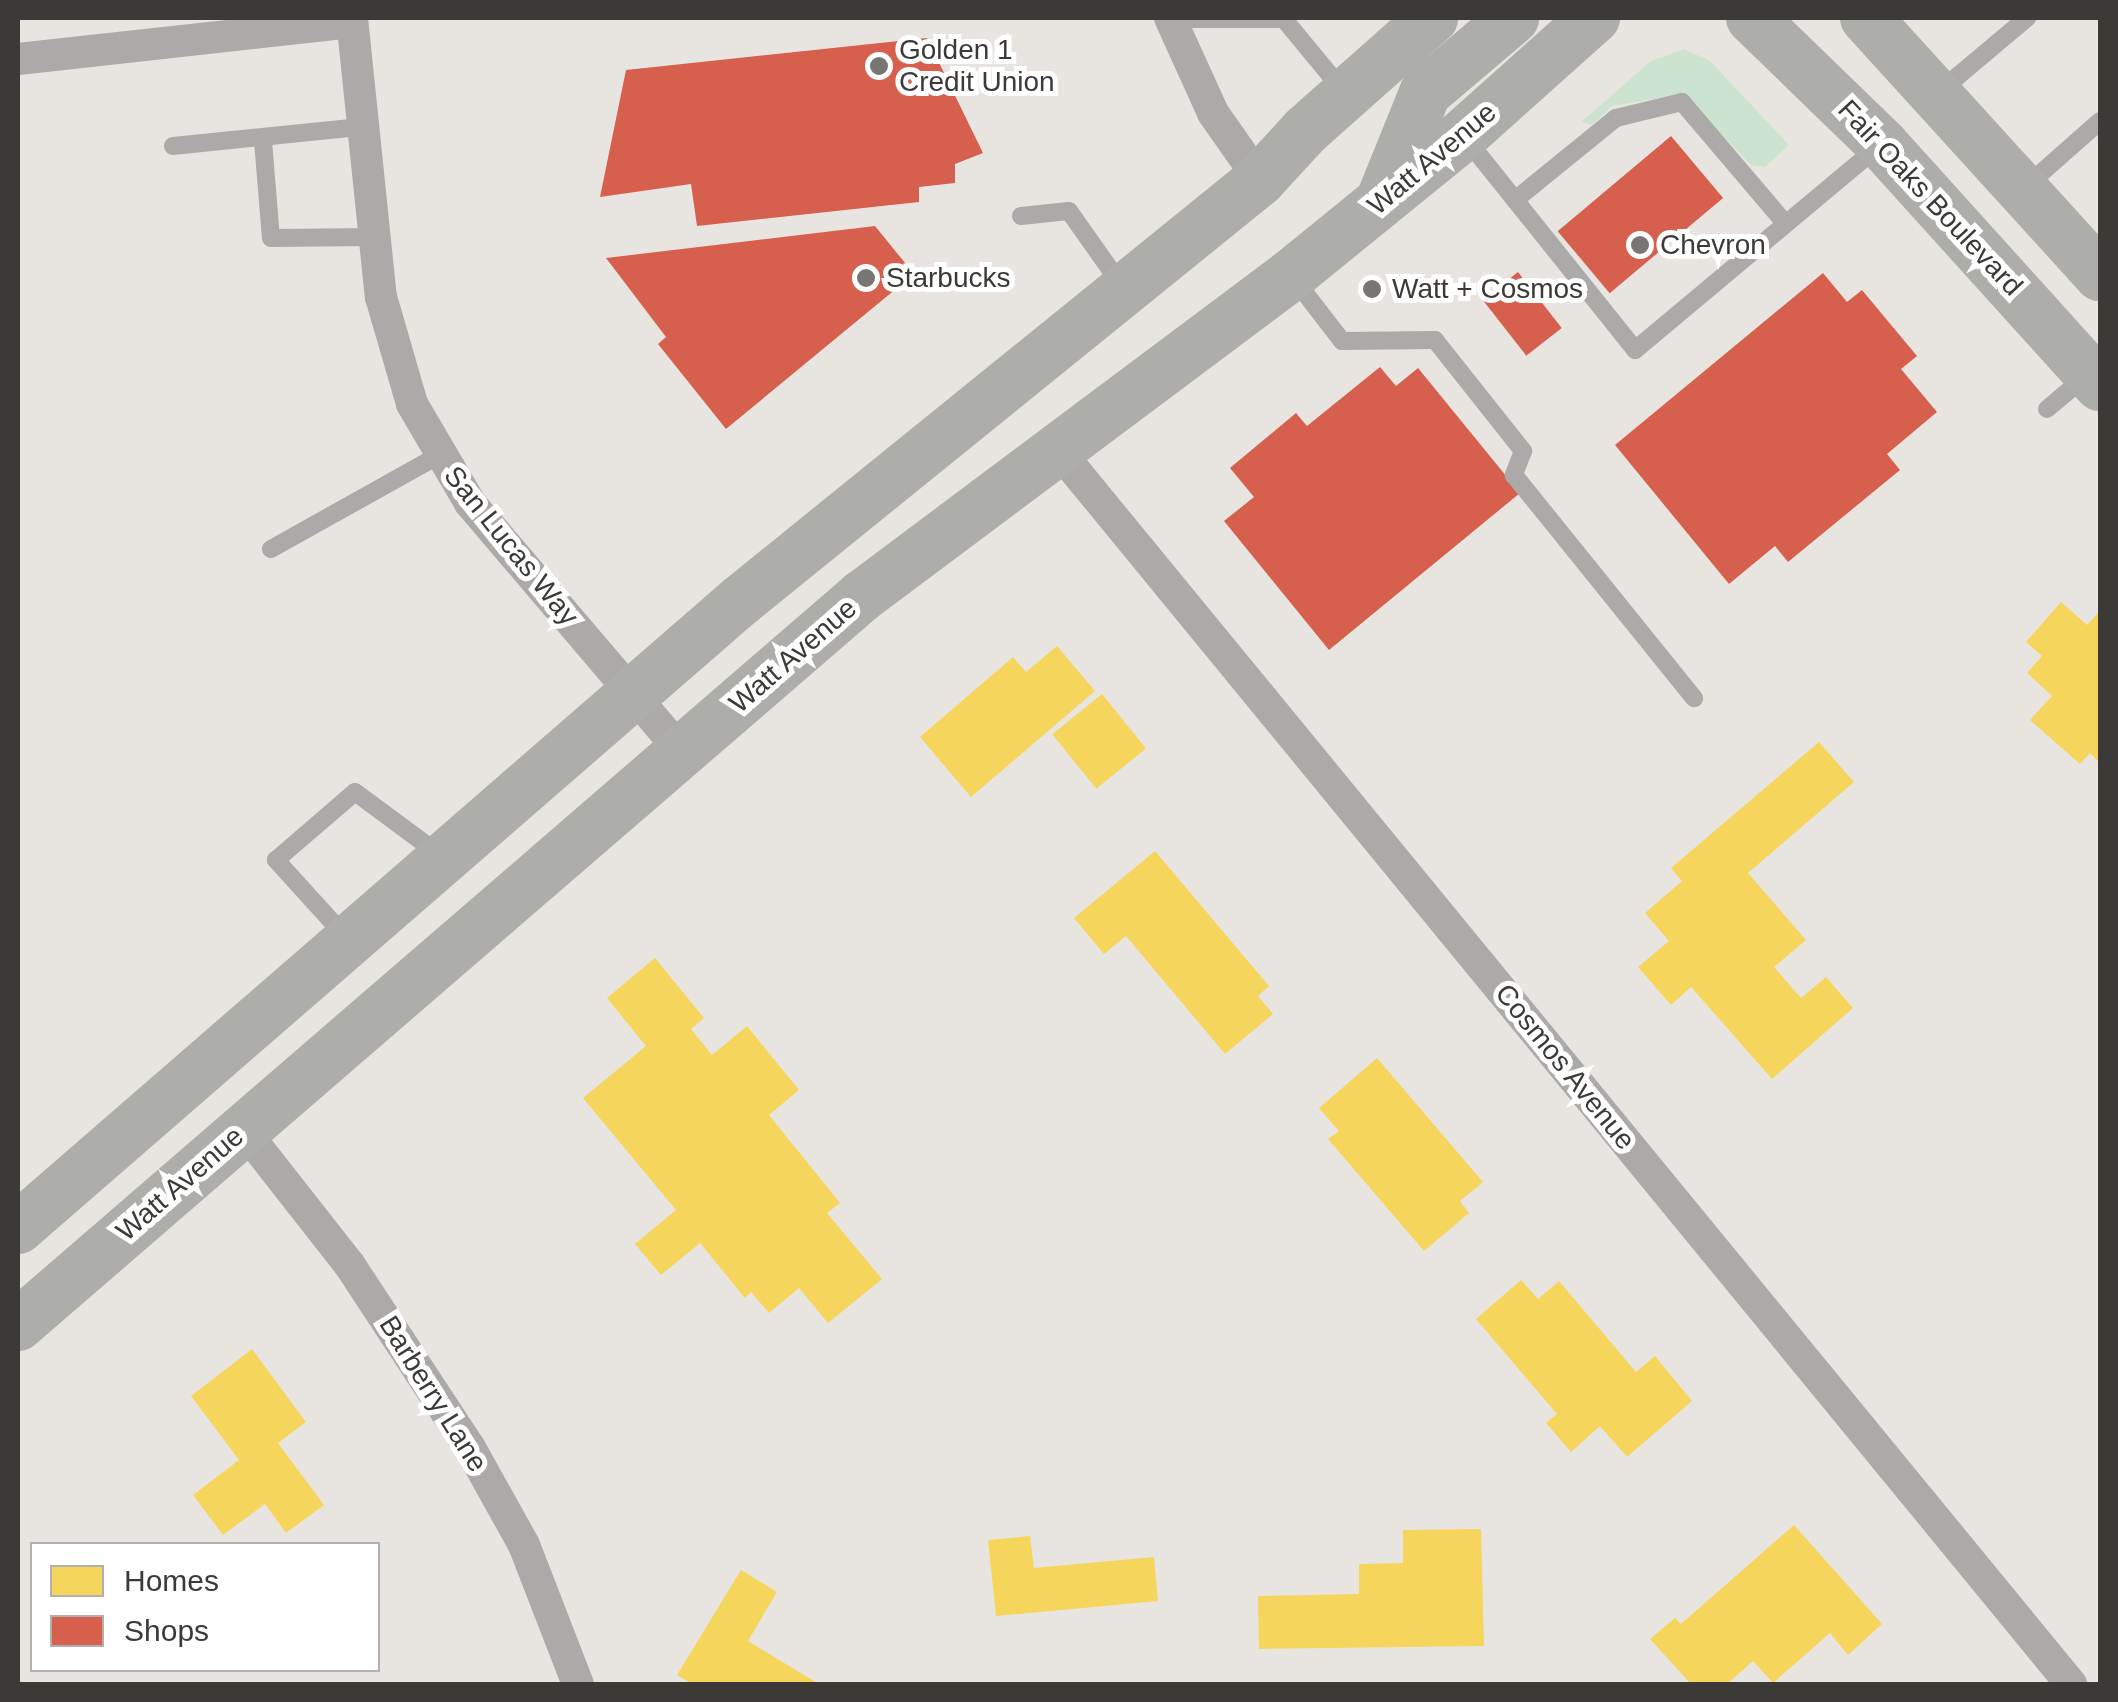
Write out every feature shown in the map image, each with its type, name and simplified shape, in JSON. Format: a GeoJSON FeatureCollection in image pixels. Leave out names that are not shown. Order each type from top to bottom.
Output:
{"type":"FeatureCollection","features":[{"type":"Feature","properties":{"kind":"main road"},"geometry":{"type":"LineString","coordinates":[[18,1228],[634,692],[1260,180],[1432,18]]}},
{"type":"Feature","properties":{"kind":"main road"},"geometry":{"type":"LineString","coordinates":[[1381,203],[1425,93],[1513,18]]}},
{"type":"Feature","properties":{"kind":"main road","name":"Watt Avenue"},"geometry":{"type":"LineString","coordinates":[[18,1325],[862,596],[1292,275],[1463,135],[1594,18]]}},
{"type":"Feature","properties":{"kind":"main road","name":"Fair Oaks Boulevard"},"geometry":{"type":"LineString","coordinates":[[1752,18],[1882,144],[2095,379]]}},
{"type":"Feature","properties":{"kind":"main road"},"geometry":{"type":"LineString","coordinates":[[1866,18],[2100,275]]}},
{"type":"Feature","properties":{"kind":"street"},"geometry":{"type":"LineString","coordinates":[[1171,18],[1218,122],[1260,180]]}},
{"type":"Feature","properties":{"kind":"street"},"geometry":{"type":"LineString","coordinates":[[18,60],[352,20]]}},
{"type":"Feature","properties":{"kind":"street","name":"San Lucas Way"},"geometry":{"type":"LineString","coordinates":[[352,20],[360,127],[393,352],[439,455],[470,503],[682,752]]}},
{"type":"Feature","properties":{"kind":"street","name":"Cosmos Avenue"},"geometry":{"type":"LineString","coordinates":[[1058,450],[2071,1684]]}},
{"type":"Feature","properties":{"kind":"street","name":"Barberry Lane"},"geometry":{"type":"LineString","coordinates":[[243,1129],[349,1264],[470,1448],[524,1545],[578,1684]]}},
{"type":"Feature","properties":{"kind":"lane"},"geometry":{"type":"LineString","coordinates":[[1171,18],[1282,18],[1348,96]]}},
{"type":"Feature","properties":{"kind":"lane"},"geometry":{"type":"LineString","coordinates":[[1936,95],[2027,18]]}},
{"type":"Feature","properties":{"kind":"lane"},"geometry":{"type":"LineString","coordinates":[[1515,200],[1616,118],[1682,102],[1785,223]]}},
{"type":"Feature","properties":{"kind":"lane"},"geometry":{"type":"LineString","coordinates":[[2023,188],[2100,121]]}},
{"type":"Feature","properties":{"kind":"lane"},"geometry":{"type":"LineString","coordinates":[[174,146],[264,142],[360,127]]}},
{"type":"Feature","properties":{"kind":"lane"},"geometry":{"type":"LineString","coordinates":[[1463,135],[1635,350],[1882,144]]}},
{"type":"Feature","properties":{"kind":"lane"},"geometry":{"type":"LineString","coordinates":[[264,142],[271,238],[376,237]]}},
{"type":"Feature","properties":{"kind":"lane"},"geometry":{"type":"LineString","coordinates":[[1021,216],[1069,211],[1125,291]]}},
{"type":"Feature","properties":{"kind":"lane"},"geometry":{"type":"LineString","coordinates":[[1292,275],[1342,341],[1435,340],[1523,452],[1514,475],[1694,698]]}},
{"type":"Feature","properties":{"kind":"lane"},"geometry":{"type":"LineString","coordinates":[[2048,408],[2095,379]]}},
{"type":"Feature","properties":{"kind":"lane"},"geometry":{"type":"LineString","coordinates":[[271,549],[439,455]]}},
{"type":"Feature","properties":{"kind":"lane"},"geometry":{"type":"LineString","coordinates":[[349,940],[276,860],[355,792],[444,858]]}},
{"type":"Feature","properties":{"kind":"green space"},"geometry":{"type":"Polygon","coordinates":[[[1684,49],[1710,61],[1789,145],[1765,167],[1751,165],[1682,94],[1612,106],[1592,125],[1581,122],[1651,61],[1684,49]]]}},
{"type":"Feature","properties":{"kind":"building: Homes"},"geometry":{"type":"Polygon","coordinates":[[[2061,602],[2087,625],[2100,611],[2100,763],[2090,753],[2080,764],[2030,720],[2052,696],[2027,673],[2042,656],[2026,642],[2061,602]]]}},
{"type":"Feature","properties":{"kind":"building: Homes"},"geometry":{"type":"Polygon","coordinates":[[[1057,646],[1095,691],[971,797],[920,737],[1013,657],[1026,672],[1057,646]]]}},
{"type":"Feature","properties":{"kind":"building: Homes"},"geometry":{"type":"Polygon","coordinates":[[[1102,694],[1146,748],[1096,789],[1052,734],[1102,694]]]}},
{"type":"Feature","properties":{"kind":"building: Homes"},"geometry":{"type":"Polygon","coordinates":[[[1819,742],[1854,782],[1748,873],[1806,940],[1774,967],[1801,998],[1826,977],[1853,1008],[1772,1079],[1691,987],[1671,1005],[1638,967],[1669,941],[1645,913],[1682,881],[1671,868],[1819,742]]]}},
{"type":"Feature","properties":{"kind":"building: Homes"},"geometry":{"type":"Polygon","coordinates":[[[1155,851],[1269,986],[1258,996],[1273,1014],[1225,1054],[1126,936],[1104,954],[1074,918],[1155,851]]]}},
{"type":"Feature","properties":{"kind":"building: Homes"},"geometry":{"type":"Polygon","coordinates":[[[655,958],[704,1018],[691,1029],[712,1055],[747,1026],[799,1090],[769,1115],[840,1203],[827,1213],[882,1279],[828,1323],[799,1288],[769,1313],[751,1292],[745,1298],[700,1243],[661,1275],[635,1244],[676,1210],[583,1098],[646,1046],[607,998],[655,958]]]}},
{"type":"Feature","properties":{"kind":"building: Homes"},"geometry":{"type":"Polygon","coordinates":[[[1377,1058],[1483,1182],[1460,1201],[1469,1213],[1424,1251],[1328,1139],[1339,1131],[1319,1108],[1377,1058]]]}},
{"type":"Feature","properties":{"kind":"building: Homes"},"geometry":{"type":"Polygon","coordinates":[[[1521,1280],[1538,1299],[1559,1281],[1636,1372],[1655,1356],[1692,1401],[1627,1457],[1600,1426],[1571,1452],[1546,1423],[1557,1414],[1476,1319],[1521,1280]]]}},
{"type":"Feature","properties":{"kind":"building: Homes"},"geometry":{"type":"Polygon","coordinates":[[[252,1349],[306,1422],[278,1443],[324,1505],[286,1533],[265,1504],[223,1535],[193,1495],[239,1460],[191,1396],[252,1349]]]}},
{"type":"Feature","properties":{"kind":"building: Homes"},"geometry":{"type":"Polygon","coordinates":[[[1794,1525],[1882,1624],[1848,1655],[1830,1633],[1773,1683],[1753,1661],[1727,1684],[1691,1684],[1650,1639],[1675,1618],[1681,1624],[1794,1525]]]}},
{"type":"Feature","properties":{"kind":"building: Homes"},"geometry":{"type":"Polygon","coordinates":[[[1481,1529],[1484,1646],[1259,1649],[1258,1596],[1359,1594],[1359,1564],[1403,1563],[1403,1530],[1481,1529]]]}},
{"type":"Feature","properties":{"kind":"building: Homes"},"geometry":{"type":"Polygon","coordinates":[[[1030,1536],[1034,1568],[1154,1557],[1158,1601],[996,1616],[988,1540],[1030,1536]]]}},
{"type":"Feature","properties":{"kind":"building: Homes"},"geometry":{"type":"Polygon","coordinates":[[[741,1570],[777,1592],[748,1641],[819,1684],[692,1684],[677,1675],[741,1570]]]}},
{"type":"Feature","properties":{"kind":"building: Shops"},"geometry":{"type":"Polygon","coordinates":[[[927,38],[983,153],[955,164],[955,183],[919,187],[919,202],[697,226],[691,184],[600,197],[626,70],[927,38]]]}},
{"type":"Feature","properties":{"kind":"building: Shops"},"geometry":{"type":"Polygon","coordinates":[[[1671,136],[1723,198],[1610,293],[1558,231],[1671,136]]]}},
{"type":"Feature","properties":{"kind":"building: Shops"},"geometry":{"type":"Polygon","coordinates":[[[875,226],[914,274],[726,429],[658,344],[666,337],[606,258],[875,226]]]}},
{"type":"Feature","properties":{"kind":"building: Shops"},"geometry":{"type":"Polygon","coordinates":[[[1518,272],[1562,328],[1526,356],[1483,300],[1518,272]]]}},
{"type":"Feature","properties":{"kind":"building: Shops"},"geometry":{"type":"Polygon","coordinates":[[[1823,273],[1847,302],[1862,290],[1917,356],[1901,369],[1937,412],[1887,454],[1900,470],[1788,562],[1775,546],[1729,584],[1615,445],[1823,273]]]}},
{"type":"Feature","properties":{"kind":"building: Shops"},"geometry":{"type":"Polygon","coordinates":[[[1380,367],[1396,386],[1418,368],[1520,493],[1329,650],[1224,521],[1254,497],[1230,468],[1296,413],[1307,426],[1380,367]]]}},
{"type":"Feature","properties":{"kind":"place","name":"Golden 1 Credit Union"},"geometry":{"type":"Point","coordinates":[879,66]}},
{"type":"Feature","properties":{"kind":"place","name":"Chevron"},"geometry":{"type":"Point","coordinates":[1640,245]}},
{"type":"Feature","properties":{"kind":"place","name":"Starbucks"},"geometry":{"type":"Point","coordinates":[866,278]}},
{"type":"Feature","properties":{"kind":"place","name":"Watt + Cosmos"},"geometry":{"type":"Point","coordinates":[1372,289]}}]}
